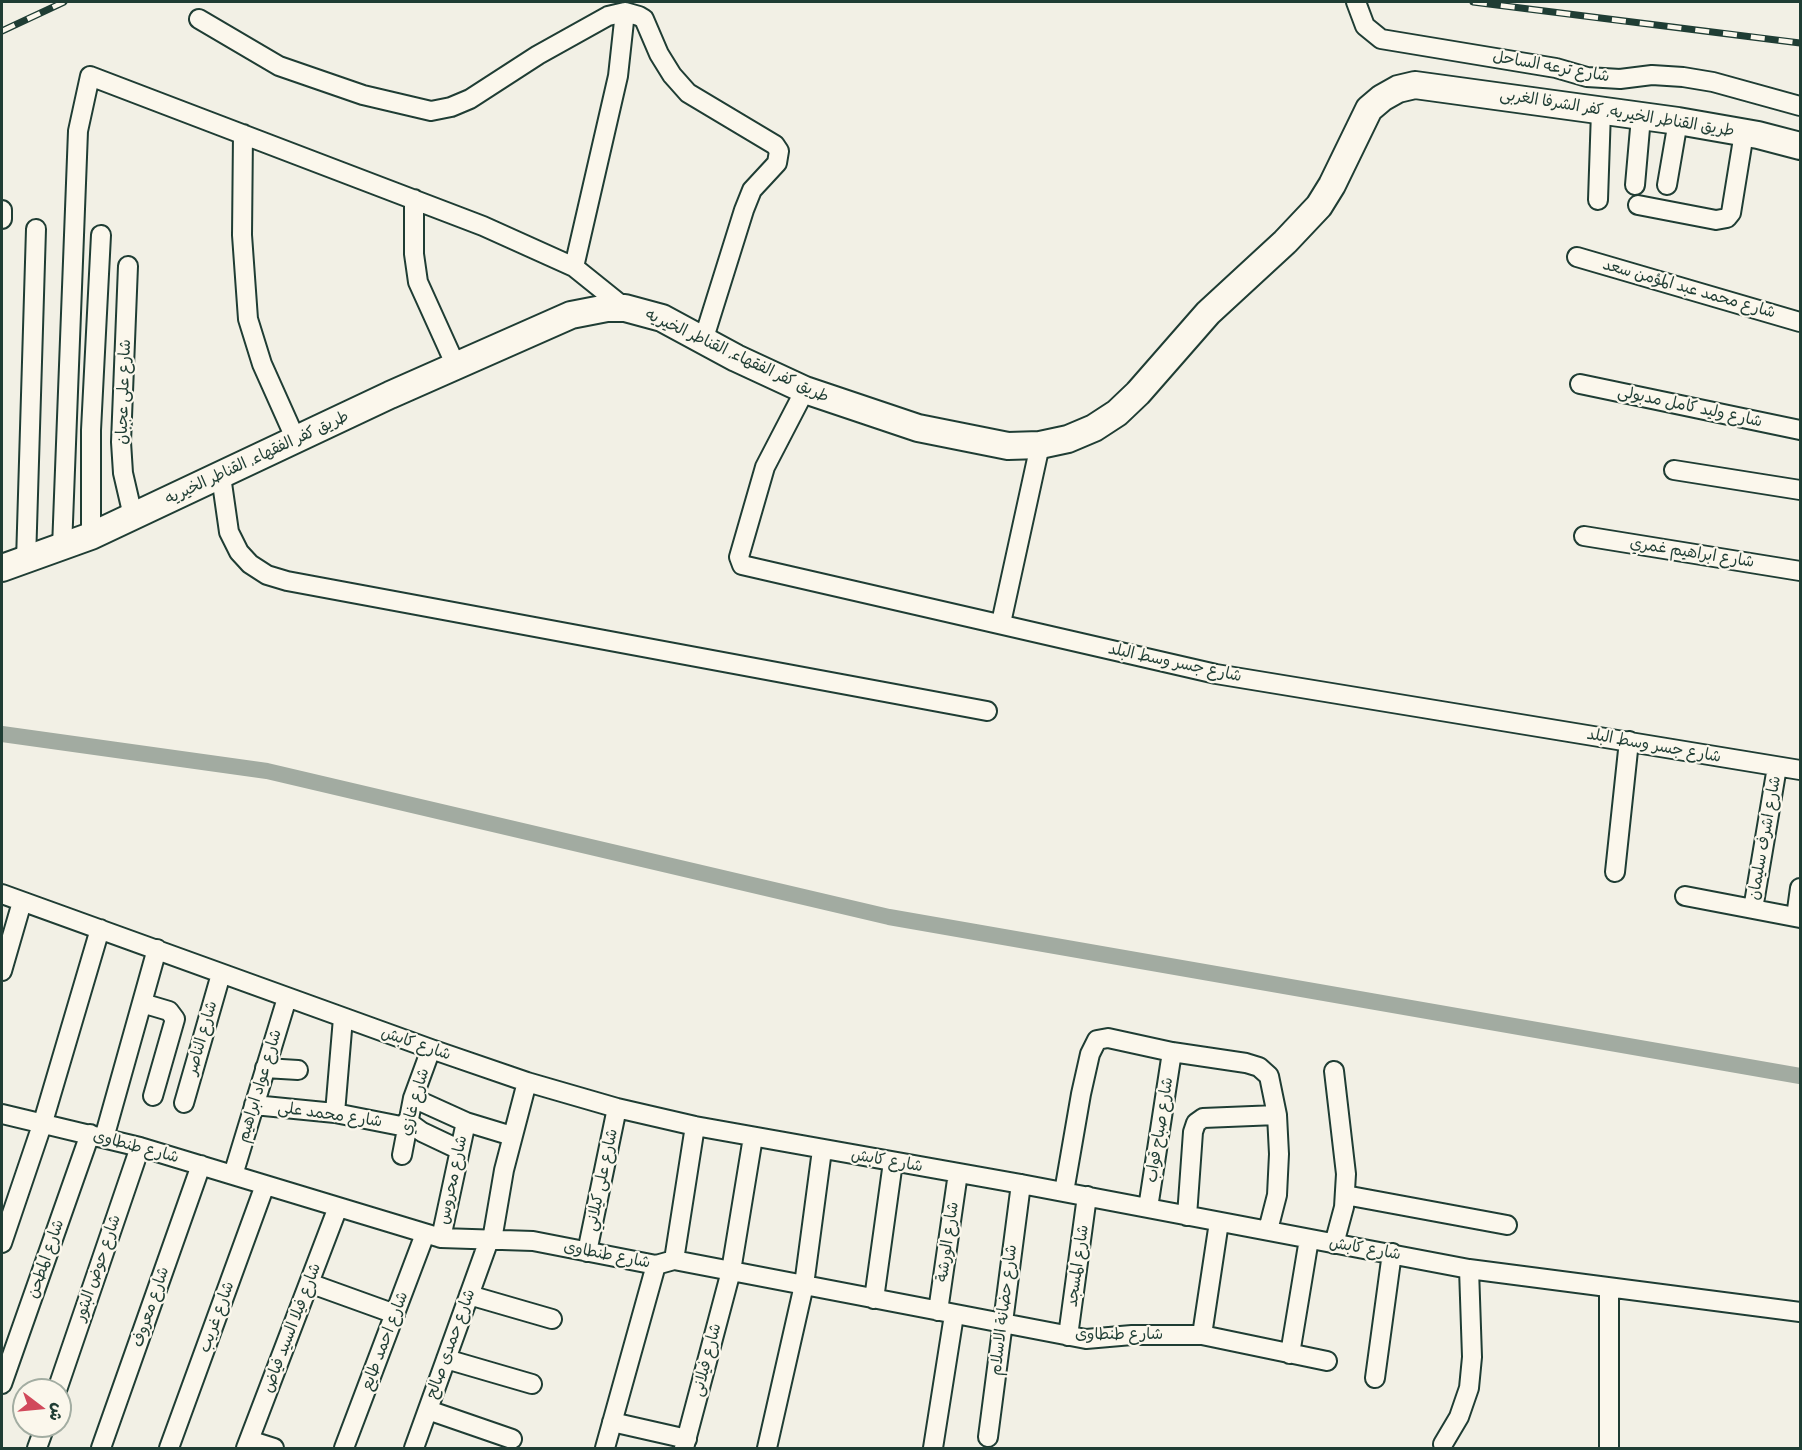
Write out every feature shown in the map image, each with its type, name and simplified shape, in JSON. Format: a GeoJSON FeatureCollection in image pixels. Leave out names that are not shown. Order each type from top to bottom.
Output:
{"type":"FeatureCollection","features":[{"type":"Feature","properties":{"kind":"street","name":"شارع ترعه الساحل"},"geometry":{"type":"LineString","coordinates":[[1356,2],[1365,26],[1381,39],[1556,68],[1587,77],[1620,79],[1652,75],[1683,77],[1713,82],[1800,106]]}},
{"type":"Feature","properties":{"kind":"street"},"geometry":{"type":"LineString","coordinates":[[574,267],[618,76],[625,12]]}},
{"type":"Feature","properties":{"kind":"street"},"geometry":{"type":"LineString","coordinates":[[199,19],[279,66],[363,95],[430,111],[451,107],[470,99],[582,28],[608,16],[625,12],[644,19],[659,54],[672,75],[688,93],[775,145],[779,151],[777,163],[752,190],[703,341]]}},
{"type":"Feature","properties":{"kind":"street"},"geometry":{"type":"LineString","coordinates":[[62,548],[78,131],[87,79],[94,75],[483,226],[574,267],[625,308]]}},
{"type":"Feature","properties":{"kind":"street","name":"طريق كفر الفقهاء, القناطر الخيريه"},"geometry":{"type":"LineString","coordinates":[[14,565],[91,536],[456,366],[571,315],[588,310],[625,308],[663,318],[703,341],[805,390],[918,428],[1008,446],[1040,445],[1068,439],[1094,428],[1138,393],[1208,314],[1314,212],[1336,178],[1369,110],[1382,98],[1398,89],[1414,85],[1432,86]]}},
{"type":"Feature","properties":{"kind":"street","name":"طريق القناطر الخيريه, كفر الشرفا الغربى"},"geometry":{"type":"LineString","coordinates":[[1432,86],[1678,121],[1800,146]]}},
{"type":"Feature","properties":{"kind":"street"},"geometry":{"type":"LineString","coordinates":[[1598,200],[1601,111]]}},
{"type":"Feature","properties":{"kind":"street"},"geometry":{"type":"LineString","coordinates":[[1635,185],[1641,117]]}},
{"type":"Feature","properties":{"kind":"street"},"geometry":{"type":"LineString","coordinates":[[1667,185],[1678,121]]}},
{"type":"Feature","properties":{"kind":"street"},"geometry":{"type":"LineString","coordinates":[[1638,205],[1716,220],[1727,218],[1731,213],[1744,133]]}},
{"type":"Feature","properties":{"kind":"street"},"geometry":{"type":"LineString","coordinates":[[243,134],[243,279],[248,319],[262,364],[296,440]]}},
{"type":"Feature","properties":{"kind":"street"},"geometry":{"type":"LineString","coordinates":[[414,200],[414,254],[418,282],[456,366]]}},
{"type":"Feature","properties":{"kind":"street"},"geometry":{"type":"LineString","coordinates":[[2,210],[2,219]]}},
{"type":"Feature","properties":{"kind":"street"},"geometry":{"type":"LineString","coordinates":[[14,565],[36,230]]}},
{"type":"Feature","properties":{"kind":"street"},"geometry":{"type":"LineString","coordinates":[[91,536],[90,453],[101,235]]}},
{"type":"Feature","properties":{"kind":"street","name":"شارع محمد عبد المؤمن سعد"},"geometry":{"type":"LineString","coordinates":[[1577,257],[1800,322]]}},
{"type":"Feature","properties":{"kind":"street","name":"شارع على عجبان"},"geometry":{"type":"LineString","coordinates":[[128,266],[121,451],[133,516]]}},
{"type":"Feature","properties":{"kind":"street","name":"شارع وليد كامل مدبولى"},"geometry":{"type":"LineString","coordinates":[[1580,384],[1800,429]]}},
{"type":"Feature","properties":{"kind":"street","name":"شارع جسر وسط البلد"},"geometry":{"type":"LineString","coordinates":[[805,390],[765,467],[753,501],[739,562],[748,567],[1216,674],[1800,770]]}},
{"type":"Feature","properties":{"kind":"street"},"geometry":{"type":"LineString","coordinates":[[1001,623],[1040,445]]}},
{"type":"Feature","properties":{"kind":"street"},"geometry":{"type":"LineString","coordinates":[[1674,470],[1800,490]]}},
{"type":"Feature","properties":{"kind":"street"},"geometry":{"type":"LineString","coordinates":[[221,476],[229,532],[239,552],[250,564],[267,575],[286,581],[987,711]]}},
{"type":"Feature","properties":{"kind":"street","name":"شارع ابراهيم غمري"},"geometry":{"type":"LineString","coordinates":[[1584,536],[1800,571]]}},
{"type":"Feature","properties":{"kind":"street"},"geometry":{"type":"LineString","coordinates":[[1615,872],[1629,741]]}},
{"type":"Feature","properties":{"kind":"street","name":"شارع اشرف سليمان"},"geometry":{"type":"LineString","coordinates":[[1753,909],[1778,766]]}},
{"type":"Feature","properties":{"kind":"street"},"geometry":{"type":"LineString","coordinates":[[1685,896],[1798,917],[1800,888]]}},
{"type":"Feature","properties":{"kind":"street","name":"شارع كابش"},"geometry":{"type":"LineString","coordinates":[[2,894],[432,1049],[527,1082],[617,1108],[753,1137],[1087,1196],[1469,1269],[1800,1312]]}},
{"type":"Feature","properties":{"kind":"street"},"geometry":{"type":"LineString","coordinates":[[2,971],[22,902]]}},
{"type":"Feature","properties":{"kind":"street"},"geometry":{"type":"LineString","coordinates":[[2,1242],[43,1122],[100,929]]}},
{"type":"Feature","properties":{"kind":"street","name":"شارع المطحن"},"geometry":{"type":"LineString","coordinates":[[2,1384],[97,1136],[142,1003],[157,949]]}},
{"type":"Feature","properties":{"kind":"street","name":"شارع الناصر"},"geometry":{"type":"LineString","coordinates":[[184,1103],[221,974]]}},
{"type":"Feature","properties":{"kind":"street","name":"شارع عواد ابراهيم"},"geometry":{"type":"LineString","coordinates":[[233,1175],[287,998]]}},
{"type":"Feature","properties":{"kind":"street"},"geometry":{"type":"LineString","coordinates":[[142,1003],[172,1013],[175,1019],[153,1096]]}},
{"type":"Feature","properties":{"kind":"street"},"geometry":{"type":"LineString","coordinates":[[335,1113],[343,1018]]}},
{"type":"Feature","properties":{"kind":"street"},"geometry":{"type":"LineString","coordinates":[[1064,1192],[1081,1094],[1090,1054],[1097,1040],[1108,1038],[1172,1052],[1246,1063],[1259,1067],[1269,1076],[1277,1115],[1279,1154],[1277,1195],[1268,1230]]}},
{"type":"Feature","properties":{"kind":"street","name":"شارع غازي"},"geometry":{"type":"LineString","coordinates":[[402,1155],[406,1124],[413,1098],[432,1049]]}},
{"type":"Feature","properties":{"kind":"street","name":"شارع صباح قواب"},"geometry":{"type":"LineString","coordinates":[[1148,1208],[1172,1052]]}},
{"type":"Feature","properties":{"kind":"street"},"geometry":{"type":"LineString","coordinates":[[266,1068],[298,1070]]}},
{"type":"Feature","properties":{"kind":"street"},"geometry":{"type":"LineString","coordinates":[[1334,1071],[1346,1174],[1345,1195],[1334,1244]]}},
{"type":"Feature","properties":{"kind":"street","name":"شارع حمدى صالح"},"geometry":{"type":"LineString","coordinates":[[414,1449],[490,1240],[512,1136],[527,1082]]}},
{"type":"Feature","properties":{"kind":"street"},"geometry":{"type":"LineString","coordinates":[[413,1098],[466,1122],[512,1136]]}},
{"type":"Feature","properties":{"kind":"street","name":"شارع محمد على"},"geometry":{"type":"LineString","coordinates":[[254,1105],[335,1113],[406,1124]]}},
{"type":"Feature","properties":{"kind":"street","name":"شارع على كيلاني"},"geometry":{"type":"LineString","coordinates":[[586,1252],[617,1108]]}},
{"type":"Feature","properties":{"kind":"street","name":"شارع طنطاوى"},"geometry":{"type":"LineString","coordinates":[[2,1114],[140,1147],[433,1236],[533,1241],[656,1265],[674,1260],[1086,1339],[1132,1335],[1202,1335],[1327,1361]]}},
{"type":"Feature","properties":{"kind":"street"},"geometry":{"type":"LineString","coordinates":[[1187,1216],[1193,1132],[1196,1123],[1203,1118],[1277,1115]]}},
{"type":"Feature","properties":{"kind":"street","name":"شارع محروس"},"geometry":{"type":"LineString","coordinates":[[433,1236],[460,1150],[466,1122]]}},
{"type":"Feature","properties":{"kind":"street"},"geometry":{"type":"LineString","coordinates":[[406,1124],[460,1150]]}},
{"type":"Feature","properties":{"kind":"street"},"geometry":{"type":"LineString","coordinates":[[674,1260],[695,1126]]}},
{"type":"Feature","properties":{"kind":"street","name":"شارع فيلانى"},"geometry":{"type":"LineString","coordinates":[[685,1444],[731,1271],[753,1137]]}},
{"type":"Feature","properties":{"kind":"street","name":"شارع حوض البثور"},"geometry":{"type":"LineString","coordinates":[[61,1378],[140,1147]]}},
{"type":"Feature","properties":{"kind":"street"},"geometry":{"type":"LineString","coordinates":[[768,1449],[804,1285],[822,1150]]}},
{"type":"Feature","properties":{"kind":"street"},"geometry":{"type":"LineString","coordinates":[[874,1299],[893,1162]]}},
{"type":"Feature","properties":{"kind":"street","name":"شارع معروف"},"geometry":{"type":"LineString","coordinates":[[101,1449],[201,1165]]}},
{"type":"Feature","properties":{"kind":"street","name":"شارع الورشة"},"geometry":{"type":"LineString","coordinates":[[946,1313],[958,1173]]}},
{"type":"Feature","properties":{"kind":"street","name":"شارع حضانة الاسلام"},"geometry":{"type":"LineString","coordinates":[[988,1437],[1021,1184]]}},
{"type":"Feature","properties":{"kind":"street","name":"شارع غريب"},"geometry":{"type":"LineString","coordinates":[[169,1449],[265,1185]]}},
{"type":"Feature","properties":{"kind":"street"},"geometry":{"type":"LineString","coordinates":[[1345,1195],[1507,1225]]}},
{"type":"Feature","properties":{"kind":"street","name":"شارع المسجد"},"geometry":{"type":"LineString","coordinates":[[1068,1336],[1087,1196]]}},
{"type":"Feature","properties":{"kind":"street","name":"شارع فيلا السيد فياض"},"geometry":{"type":"LineString","coordinates":[[247,1444],[338,1207]]}},
{"type":"Feature","properties":{"kind":"street"},"geometry":{"type":"LineString","coordinates":[[1202,1335],[1219,1222]]}},
{"type":"Feature","properties":{"kind":"street","name":"شارع احمد طايع"},"geometry":{"type":"LineString","coordinates":[[344,1449],[395,1314],[433,1236]]}},
{"type":"Feature","properties":{"kind":"street"},"geometry":{"type":"LineString","coordinates":[[1290,1354],[1309,1239]]}},
{"type":"Feature","properties":{"kind":"street"},"geometry":{"type":"LineString","coordinates":[[1375,1378],[1392,1253]]}},
{"type":"Feature","properties":{"kind":"street"},"geometry":{"type":"LineString","coordinates":[[605,1449],[656,1265]]}},
{"type":"Feature","properties":{"kind":"street"},"geometry":{"type":"LineString","coordinates":[[1443,1444],[1459,1417],[1469,1388],[1472,1357],[1469,1269]]}},
{"type":"Feature","properties":{"kind":"street"},"geometry":{"type":"LineString","coordinates":[[309,1283],[395,1314]]}},
{"type":"Feature","properties":{"kind":"street"},"geometry":{"type":"LineString","coordinates":[[1609,1288],[1609,1449]]}},
{"type":"Feature","properties":{"kind":"street"},"geometry":{"type":"LineString","coordinates":[[469,1295],[552,1319]]}},
{"type":"Feature","properties":{"kind":"street"},"geometry":{"type":"LineString","coordinates":[[933,1449],[946,1313]]}},
{"type":"Feature","properties":{"kind":"street"},"geometry":{"type":"LineString","coordinates":[[446,1359],[532,1384]]}},
{"type":"Feature","properties":{"kind":"street"},"geometry":{"type":"LineString","coordinates":[[428,1410],[512,1439]]}},
{"type":"Feature","properties":{"kind":"street"},"geometry":{"type":"LineString","coordinates":[[612,1422],[685,1444]]}},
{"type":"Feature","properties":{"kind":"street"},"geometry":{"type":"LineString","coordinates":[[247,1444],[274,1449]]}},
{"type":"Feature","properties":{"kind":"waterway"},"geometry":{"type":"LineString","coordinates":[[2,734],[267,771],[889,917],[1800,1076]]}},
{"type":"Feature","properties":{"kind":"railway"},"geometry":{"type":"LineString","coordinates":[[2,31],[64,2]]}},
{"type":"Feature","properties":{"kind":"railway"},"geometry":{"type":"LineString","coordinates":[[1473,2],[1800,43]]}}]}
